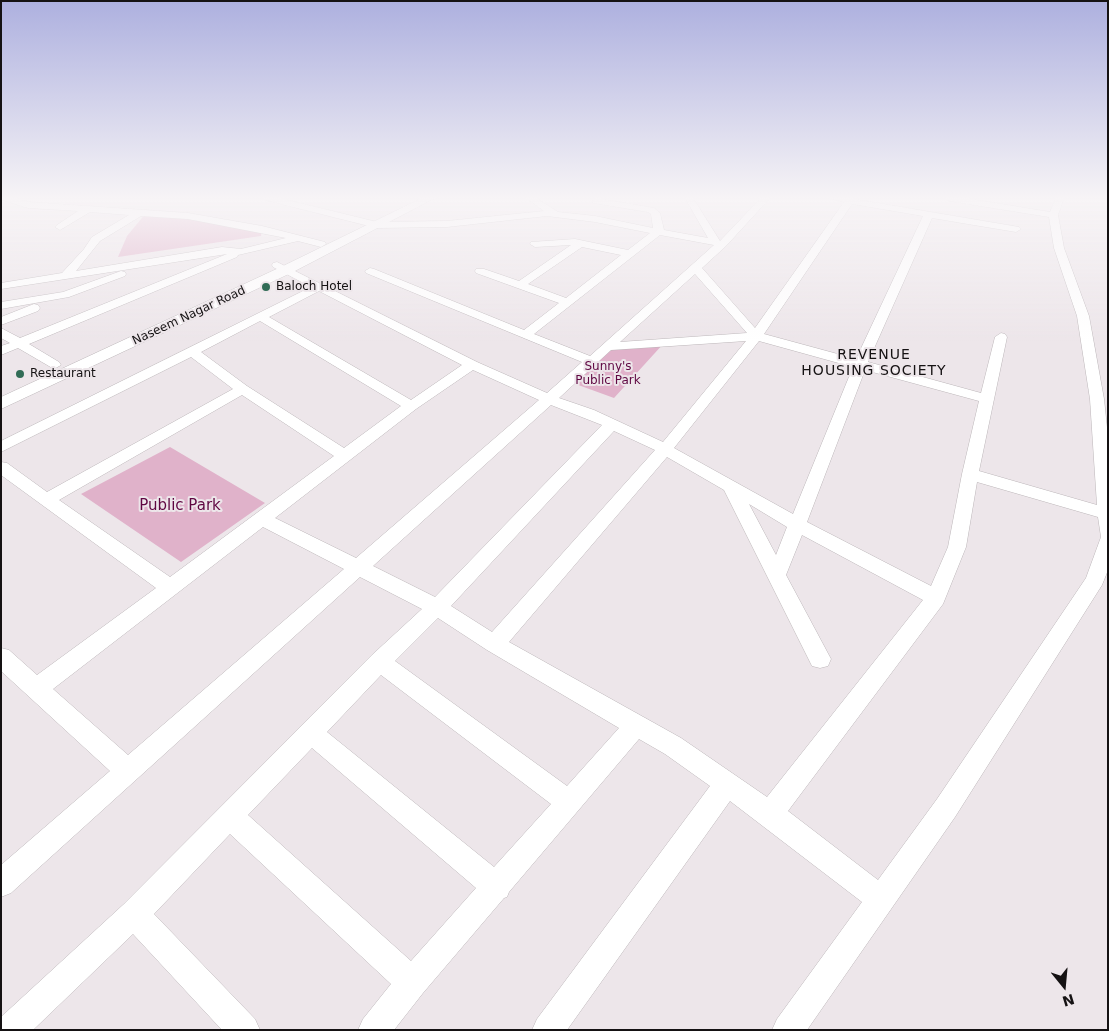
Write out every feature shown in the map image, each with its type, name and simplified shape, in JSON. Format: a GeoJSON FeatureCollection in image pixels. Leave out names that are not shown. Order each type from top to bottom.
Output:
{"type":"FeatureCollection","features":[{"type":"Feature","properties":{"kind":"main road","name":"Naseem Nagar Road"},"geometry":{"type":"LineString","coordinates":[[1,389],[282,267],[317,246]]}},
{"type":"Feature","properties":{"kind":"main road","name":"Naseem Nagar Road"},"geometry":{"type":"LineString","coordinates":[[1,404],[325,246]]}},
{"type":"Feature","properties":{"kind":"street"},"geometry":{"type":"LineString","coordinates":[[66,275],[91,246]]}},
{"type":"Feature","properties":{"kind":"street"},"geometry":{"type":"LineString","coordinates":[[1,351],[241,252],[265,246]]}},
{"type":"Feature","properties":{"kind":"street"},"geometry":{"type":"LineString","coordinates":[[520,285],[576,246]]}},
{"type":"Feature","properties":{"kind":"street"},"geometry":{"type":"LineString","coordinates":[[595,246],[630,254]]}},
{"type":"Feature","properties":{"kind":"street"},"geometry":{"type":"LineString","coordinates":[[524,335],[640,246]]}},
{"type":"Feature","properties":{"kind":"street"},"geometry":{"type":"LineString","coordinates":[[1,882],[591,362],[696,268],[715,246]]}},
{"type":"Feature","properties":{"kind":"street"},"geometry":{"type":"LineString","coordinates":[[494,644],[665,448],[756,336],[819,246]]}},
{"type":"Feature","properties":{"kind":"street"},"geometry":{"type":"LineString","coordinates":[[777,575],[860,366],[914,246]]}},
{"type":"Feature","properties":{"kind":"street"},"geometry":{"type":"LineString","coordinates":[[1059,246],[1083,316],[1097,399],[1108,534]]}},
{"type":"Feature","properties":{"kind":"street"},"geometry":{"type":"LineString","coordinates":[[1,286],[222,250],[241,252]]}},
{"type":"Feature","properties":{"kind":"street"},"geometry":{"type":"LineString","coordinates":[[1,321],[154,260]]}},
{"type":"Feature","properties":{"kind":"street"},"geometry":{"type":"LineString","coordinates":[[282,267],[472,365],[548,399],[590,413],[665,448],[798,525],[936,598]]}},
{"type":"Feature","properties":{"kind":"street"},"geometry":{"type":"LineString","coordinates":[[696,268],[756,336]]}},
{"type":"Feature","properties":{"kind":"street"},"geometry":{"type":"LineString","coordinates":[[370,271],[591,362]]}},
{"type":"Feature","properties":{"kind":"street"},"geometry":{"type":"LineString","coordinates":[[480,271],[567,302]]}},
{"type":"Feature","properties":{"kind":"street"},"geometry":{"type":"LineString","coordinates":[[1,446],[319,287]]}},
{"type":"Feature","properties":{"kind":"street"},"geometry":{"type":"LineString","coordinates":[[1,306],[65,295]]}},
{"type":"Feature","properties":{"kind":"street"},"geometry":{"type":"LineString","coordinates":[[261,317],[411,406]]}},
{"type":"Feature","properties":{"kind":"street"},"geometry":{"type":"LineString","coordinates":[[1,332],[54,365]]}},
{"type":"Feature","properties":{"kind":"street"},"geometry":{"type":"LineString","coordinates":[[606,347],[756,336],[860,366],[987,399]]}},
{"type":"Feature","properties":{"kind":"street"},"geometry":{"type":"LineString","coordinates":[[770,814],[936,598],[957,547],[970,474],[1001,337]]}},
{"type":"Feature","properties":{"kind":"street"},"geometry":{"type":"LineString","coordinates":[[192,351],[242,388],[345,456]]}},
{"type":"Feature","properties":{"kind":"street"},"geometry":{"type":"LineString","coordinates":[[36,689],[411,406],[472,365]]}},
{"type":"Feature","properties":{"kind":"street"},"geometry":{"type":"LineString","coordinates":[[46,500],[242,388]]}},
{"type":"Feature","properties":{"kind":"street"},"geometry":{"type":"LineString","coordinates":[[10,1030],[134,914],[380,662],[436,608],[612,424]]}},
{"type":"Feature","properties":{"kind":"street"},"geometry":{"type":"LineString","coordinates":[[1,467],[171,588]]}},
{"type":"Feature","properties":{"kind":"street"},"geometry":{"type":"LineString","coordinates":[[970,474],[1107,514]]}},
{"type":"Feature","properties":{"kind":"street"},"geometry":{"type":"LineString","coordinates":[[730,487],[820,659]]}},
{"type":"Feature","properties":{"kind":"street"},"geometry":{"type":"LineString","coordinates":[[262,519],[359,566],[436,608],[494,644],[673,746],[770,814],[881,899]]}},
{"type":"Feature","properties":{"kind":"street"},"geometry":{"type":"LineString","coordinates":[[788,1030],[946,808],[1095,580],[1108,541]]}},
{"type":"Feature","properties":{"kind":"street"},"geometry":{"type":"LineString","coordinates":[[1,657],[127,770]]}},
{"type":"Feature","properties":{"kind":"street"},"geometry":{"type":"LineString","coordinates":[[380,662],[570,803]]}},
{"type":"Feature","properties":{"kind":"street"},"geometry":{"type":"LineString","coordinates":[[377,1028],[412,982],[498,887],[636,726]]}},
{"type":"Feature","properties":{"kind":"street"},"geometry":{"type":"LineString","coordinates":[[311,732],[498,887]]}},
{"type":"Feature","properties":{"kind":"street"},"geometry":{"type":"LineString","coordinates":[[548,1030],[727,784]]}},
{"type":"Feature","properties":{"kind":"street"},"geometry":{"type":"LineString","coordinates":[[229,816],[412,982]]}},
{"type":"Feature","properties":{"kind":"street"},"geometry":{"type":"LineString","coordinates":[[134,914],[244,1030]]}},
{"type":"Feature","properties":{"kind":"green space"},"geometry":{"type":"Polygon","coordinates":[[[123,246],[192,246],[118,257],[123,246]]]}},
{"type":"Feature","properties":{"kind":"green space","name":"Sunny's Public Park"},"geometry":{"type":"Polygon","coordinates":[[[664,343],[614,398],[570,382],[606,347],[664,343]]]}},
{"type":"Feature","properties":{"kind":"green space","name":"Public Park"},"geometry":{"type":"Polygon","coordinates":[[[170,447],[265,503],[181,562],[81,494],[170,447]]]}},
{"type":"Feature","properties":{"kind":"place","name":"Baloch Hotel"},"geometry":{"type":"Point","coordinates":[266,287]}},
{"type":"Feature","properties":{"kind":"place","name":"Restaurant"},"geometry":{"type":"Point","coordinates":[20,374]}},
{"type":"Feature","properties":{"kind":"district","name":"REVENUE HOUSING SOCIETY"},"geometry":{"type":"Point","coordinates":[874,364]}}]}
